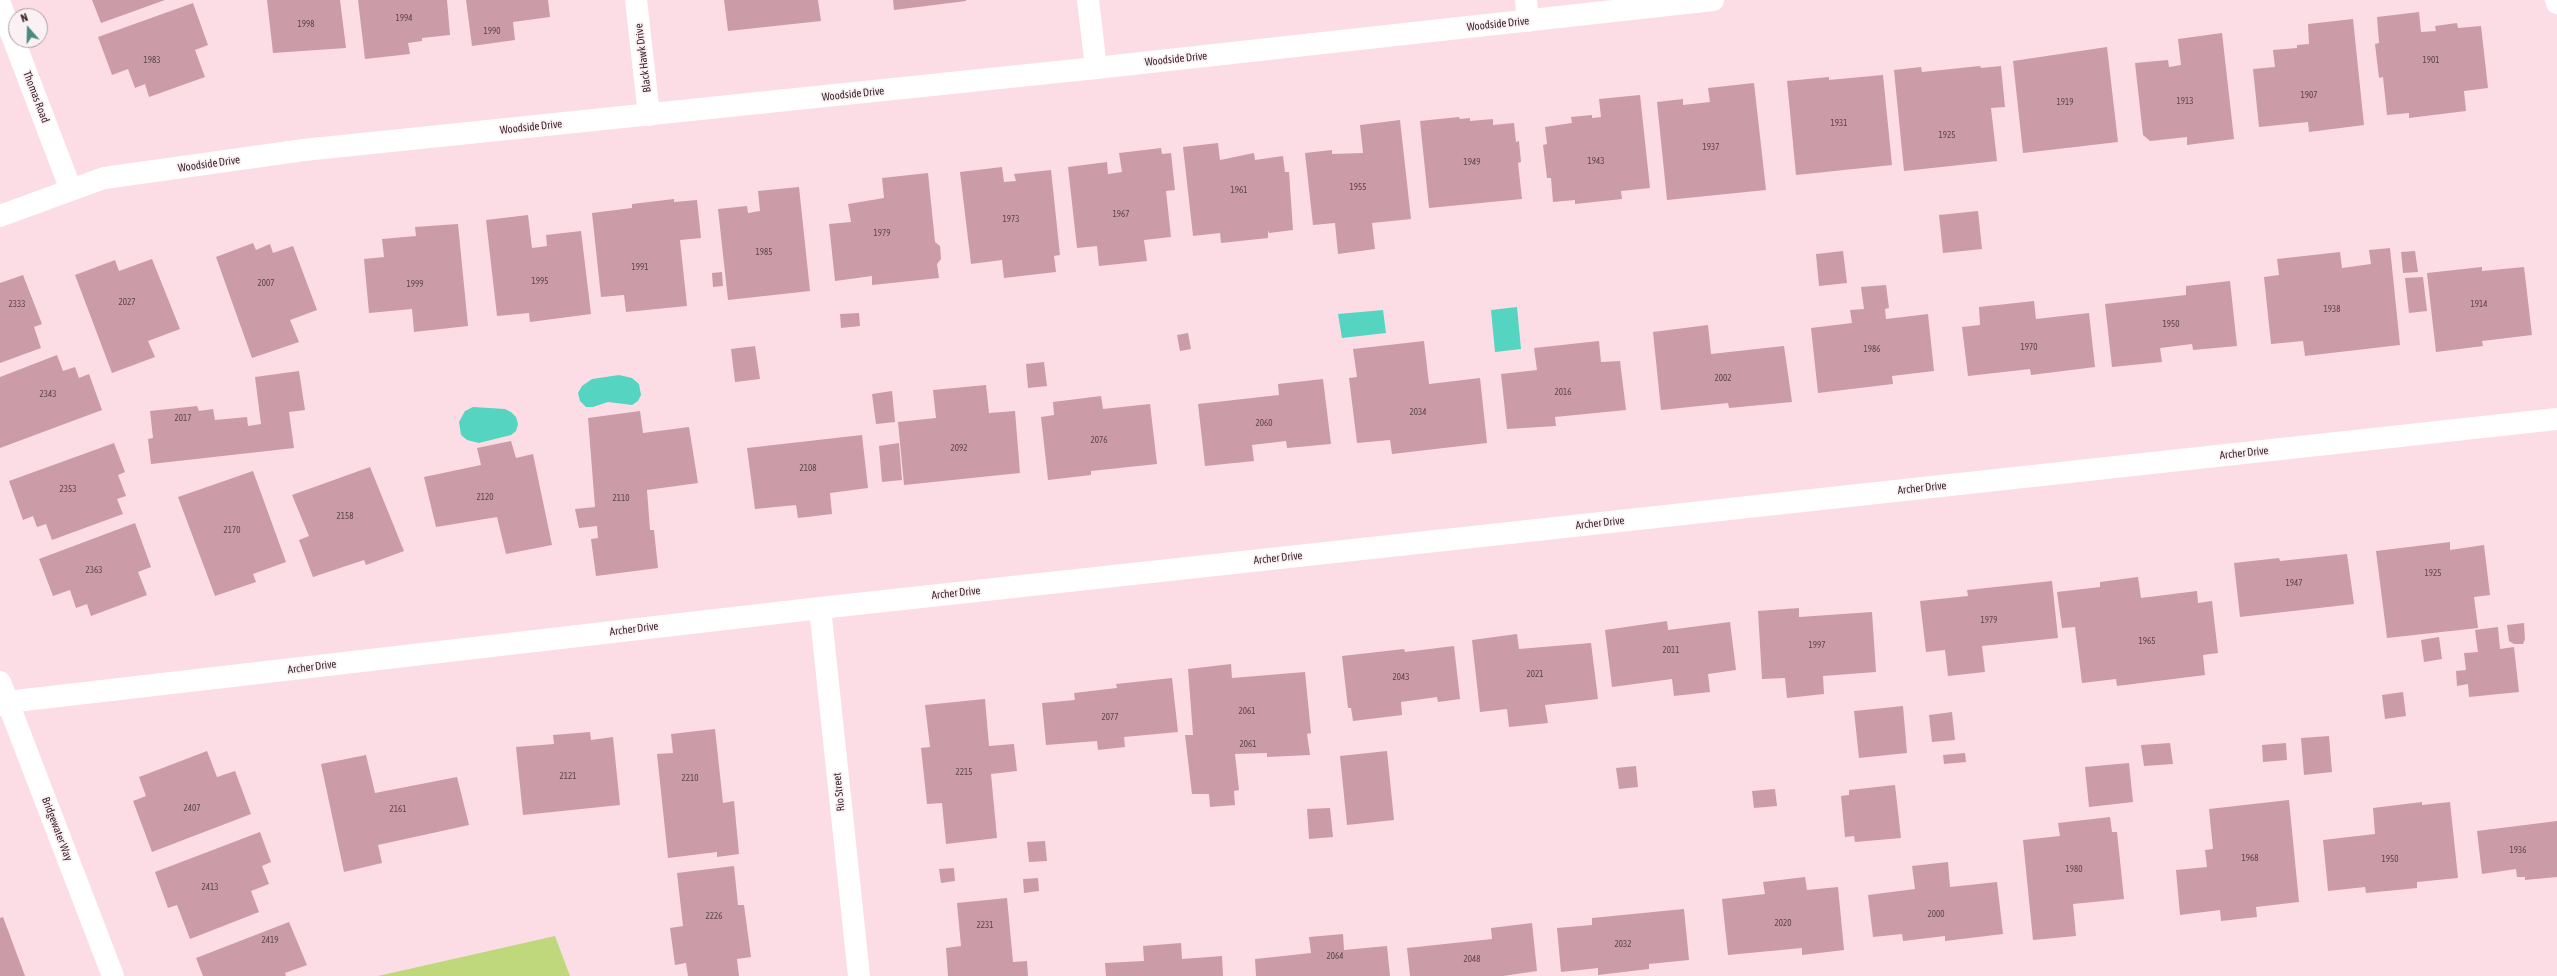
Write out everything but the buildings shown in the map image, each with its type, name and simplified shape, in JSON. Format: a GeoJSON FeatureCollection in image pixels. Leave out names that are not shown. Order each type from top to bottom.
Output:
{"type":"FeatureCollection","features":[{"type":"Feature","properties":{"kind":"street","name":"Black Hawk Drive"},"geometry":{"type":"LineString","coordinates":[[636,0],[649,115]]}},
{"type":"Feature","properties":{"kind":"street"},"geometry":{"type":"LineString","coordinates":[[1088,0],[1096,68]]}},
{"type":"Feature","properties":{"kind":"street","name":"Woodside Drive"},"geometry":{"type":"LineString","coordinates":[[0,216],[104,178],[304,150],[1096,68],[1527,11],[1713,0]]}},
{"type":"Feature","properties":{"kind":"street","name":"Thomas Road"},"geometry":{"type":"LineString","coordinates":[[0,4],[71,190]]}},
{"type":"Feature","properties":{"kind":"street","name":"Archer Drive"},"geometry":{"type":"LineString","coordinates":[[4,704],[820,608],[2557,419]]}},
{"type":"Feature","properties":{"kind":"street","name":"Rio Street"},"geometry":{"type":"LineString","coordinates":[[820,608],[859,976]]}},
{"type":"Feature","properties":{"kind":"street","name":"Bridgewater Way"},"geometry":{"type":"LineString","coordinates":[[0,682],[4,704],[113,976]]}},
{"type":"Feature","properties":{"kind":"shaded area"},"geometry":{"type":"Polygon","coordinates":[[[1517,307],[1521,349],[1495,352],[1491,310],[1517,307]]]}},
{"type":"Feature","properties":{"kind":"shaded area"},"geometry":{"type":"Polygon","coordinates":[[[1383,310],[1386,333],[1342,338],[1338,314],[1383,310]]]}},
{"type":"Feature","properties":{"kind":"shaded area"},"geometry":{"type":"Polygon","coordinates":[[[619,375],[632,378],[639,384],[641,395],[638,401],[632,405],[608,402],[593,407],[586,407],[580,401],[578,393],[582,386],[592,379],[619,375]]]}},
{"type":"Feature","properties":{"kind":"shaded area"},"geometry":{"type":"Polygon","coordinates":[[[473,407],[505,409],[511,412],[516,417],[518,424],[516,431],[511,435],[479,443],[467,440],[461,435],[459,422],[465,411],[473,407]]]}},
{"type":"Feature","properties":{"kind":"shaded area"},"geometry":{"type":"Polygon","coordinates":[[[555,936],[570,976],[378,976],[555,936]]]}}]}
